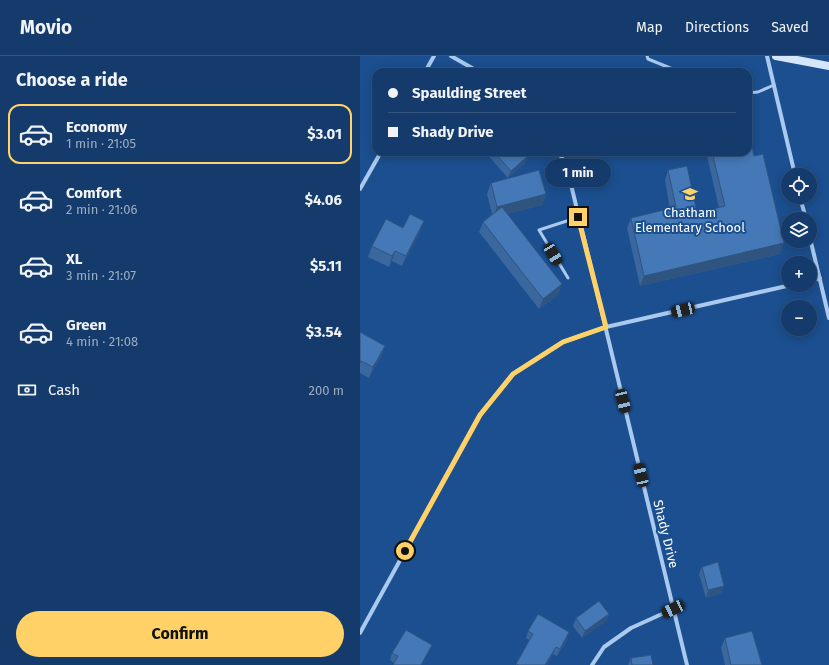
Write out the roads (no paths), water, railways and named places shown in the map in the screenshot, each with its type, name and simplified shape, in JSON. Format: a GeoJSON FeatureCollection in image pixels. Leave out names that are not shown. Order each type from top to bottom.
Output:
{"type":"FeatureCollection","features":[{"type":"Feature","properties":{"kind":"street"},"geometry":{"type":"LineString","coordinates":[[427,68],[434,56]]}},
{"type":"Feature","properties":{"kind":"street"},"geometry":{"type":"LineString","coordinates":[[451,56],[472,68]]}},
{"type":"Feature","properties":{"kind":"street"},"geometry":{"type":"LineString","coordinates":[[767,56],[793,168]]}},
{"type":"Feature","properties":{"kind":"street"},"geometry":{"type":"LineString","coordinates":[[776,56],[829,66]]}},
{"type":"Feature","properties":{"kind":"street"},"geometry":{"type":"LineString","coordinates":[[360,189],[379,156]]}},
{"type":"Feature","properties":{"kind":"street","name":"Shady Drive"},"geometry":{"type":"LineString","coordinates":[[561,156],[566,168],[606,327],[687,665]]}},
{"type":"Feature","properties":{"kind":"street"},"geometry":{"type":"LineString","coordinates":[[812,248],[829,318]]}},
{"type":"Feature","properties":{"kind":"street"},"geometry":{"type":"LineString","coordinates":[[360,633],[480,415],[513,374],[563,342],[606,327],[781,287]]}},
{"type":"Feature","properties":{"kind":"street"},"geometry":{"type":"LineString","coordinates":[[592,665],[604,647],[632,628],[673,609]]}},
{"type":"Feature","properties":{"kind":"lane"},"geometry":{"type":"LineString","coordinates":[[647,56],[648,59],[670,68]]}},
{"type":"Feature","properties":{"kind":"lane"},"geometry":{"type":"LineString","coordinates":[[752,92],[758,92],[774,85]]}},
{"type":"Feature","properties":{"kind":"lane"},"geometry":{"type":"LineString","coordinates":[[568,278],[539,230],[578,217]]}},
{"type":"Feature","properties":{"kind":"place","name":"Chatham Elementary School"},"geometry":{"type":"Point","coordinates":[690,194]}}]}
